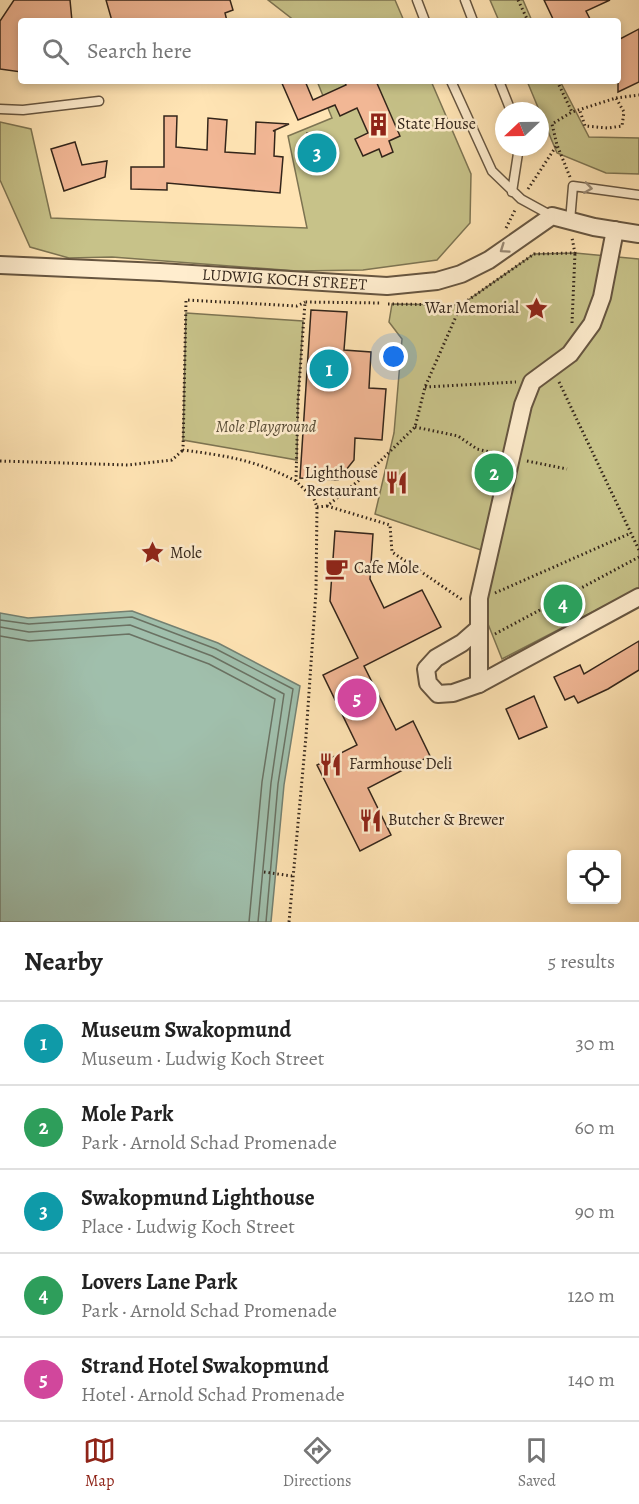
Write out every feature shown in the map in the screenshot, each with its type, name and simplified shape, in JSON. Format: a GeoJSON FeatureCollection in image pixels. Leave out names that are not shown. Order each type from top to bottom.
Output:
{"type":"FeatureCollection","features":[{"type":"Feature","properties":{"kind":"street"},"geometry":{"type":"LineString","coordinates":[[552,216],[639,234]]}},
{"type":"Feature","properties":{"kind":"street","name":"LUDWIG KOCH STREET"},"geometry":{"type":"LineString","coordinates":[[0,265],[387,286],[437,281],[461,274],[489,260],[552,216]]}},
{"type":"Feature","properties":{"kind":"street"},"geometry":{"type":"LineString","coordinates":[[479,684],[482,633],[479,598],[526,395],[532,382],[570,354],[592,324],[602,297],[615,230]]}},
{"type":"Feature","properties":{"kind":"street"},"geometry":{"type":"LineString","coordinates":[[482,633],[436,658],[426,669],[428,683],[438,694],[453,693],[479,684],[639,597]]}},
{"type":"Feature","properties":{"kind":"lane"},"geometry":{"type":"LineString","coordinates":[[417,0],[424,18]]}},
{"type":"Feature","properties":{"kind":"lane"},"geometry":{"type":"LineString","coordinates":[[465,0],[472,18]]}},
{"type":"Feature","properties":{"kind":"lane"},"geometry":{"type":"LineString","coordinates":[[452,84],[492,171],[521,199],[552,216]]}},
{"type":"Feature","properties":{"kind":"lane"},"geometry":{"type":"LineString","coordinates":[[500,84],[507,102]]}},
{"type":"Feature","properties":{"kind":"lane"},"geometry":{"type":"LineString","coordinates":[[0,110],[23,110],[99,100]]}},
{"type":"Feature","properties":{"kind":"lane"},"geometry":{"type":"LineString","coordinates":[[512,192],[518,156]]}},
{"type":"Feature","properties":{"kind":"lane"},"geometry":{"type":"LineString","coordinates":[[570,221],[573,186],[639,195]]}},
{"type":"Feature","properties":{"kind":"path"},"geometry":{"type":"LineString","coordinates":[[518,0],[527,18]]}},
{"type":"Feature","properties":{"kind":"path"},"geometry":{"type":"LineString","coordinates":[[558,84],[572,112]]}},
{"type":"Feature","properties":{"kind":"path"},"geometry":{"type":"LineString","coordinates":[[573,186],[557,145],[552,124],[572,112],[616,98],[639,95]]}},
{"type":"Feature","properties":{"kind":"path"},"geometry":{"type":"LineString","coordinates":[[580,111],[585,126],[608,128],[622,126],[624,112],[616,98]]}},
{"type":"Feature","properties":{"kind":"path"},"geometry":{"type":"LineString","coordinates":[[503,233],[521,199],[557,145]]}},
{"type":"Feature","properties":{"kind":"path"},"geometry":{"type":"LineString","coordinates":[[327,506],[367,474],[415,427],[425,387],[461,305],[534,254],[575,253],[570,221]]}},
{"type":"Feature","properties":{"kind":"path"},"geometry":{"type":"LineString","coordinates":[[477,293],[489,260]]}},
{"type":"Feature","properties":{"kind":"path"},"geometry":{"type":"LineString","coordinates":[[0,461],[128,465],[172,460],[183,450],[186,300],[297,306],[305,302],[461,305]]}},
{"type":"Feature","properties":{"kind":"path"},"geometry":{"type":"LineString","coordinates":[[296,481],[298,401],[305,302]]}},
{"type":"Feature","properties":{"kind":"path"},"geometry":{"type":"LineString","coordinates":[[550,368],[562,387],[639,550]]}},
{"type":"Feature","properties":{"kind":"path"},"geometry":{"type":"LineString","coordinates":[[425,387],[524,381]]}},
{"type":"Feature","properties":{"kind":"path"},"geometry":{"type":"LineString","coordinates":[[415,427],[458,436],[477,449],[567,469]]}},
{"type":"Feature","properties":{"kind":"path"},"geometry":{"type":"LineString","coordinates":[[183,450],[234,457],[269,467],[296,481],[314,499],[317,507],[316,591],[289,922]]}},
{"type":"Feature","properties":{"kind":"path"},"geometry":{"type":"LineString","coordinates":[[317,507],[327,506],[390,525],[392,552],[466,603],[504,590],[631,533]]}},
{"type":"Feature","properties":{"kind":"path"},"geometry":{"type":"LineString","coordinates":[[482,633],[639,557]]}},
{"type":"Feature","properties":{"kind":"path"},"geometry":{"type":"LineString","coordinates":[[264,872],[292,876]]}},
{"type":"Feature","properties":{"kind":"green space"},"geometry":{"type":"Polygon","coordinates":[[[268,0],[395,0],[403,18],[291,18],[268,0]]]}},
{"type":"Feature","properties":{"kind":"green space"},"geometry":{"type":"Polygon","coordinates":[[[490,0],[523,0],[531,18],[498,18],[490,0]]]}},
{"type":"Feature","properties":{"kind":"green space"},"geometry":{"type":"Polygon","coordinates":[[[318,84],[432,84],[471,174],[470,223],[437,260],[363,270],[297,271],[112,257],[69,258],[30,247],[0,180],[0,122],[31,129],[51,218],[307,228],[288,136],[332,118],[318,84]]]}},
{"type":"Feature","properties":{"kind":"green space"},"geometry":{"type":"Polygon","coordinates":[[[528,84],[562,84],[589,137],[639,138],[639,174],[606,173],[557,153],[549,134],[549,102],[536,102],[528,84]]]}},
{"type":"Feature","properties":{"kind":"green space"},"geometry":{"type":"Polygon","coordinates":[[[575,253],[639,259],[639,588],[502,659],[486,619],[490,553],[375,514],[394,433],[402,339],[389,322],[392,304],[461,305],[534,254],[575,253]]]}},
{"type":"Feature","properties":{"kind":"green space","name":"Mole Playground"},"geometry":{"type":"Polygon","coordinates":[[[186,313],[303,321],[297,460],[183,440],[186,313]]]}},
{"type":"Feature","properties":{"kind":"water"},"geometry":{"type":"Polygon","coordinates":[[[132,611],[218,643],[300,686],[284,785],[271,922],[0,922],[0,613],[28,618],[132,611]]]}},
{"type":"Feature","properties":{"kind":"building"},"geometry":{"type":"Polygon","coordinates":[[[14,0],[70,0],[72,18],[18,18],[18,72],[0,69],[0,21],[14,0]]]}},
{"type":"Feature","properties":{"kind":"building"},"geometry":{"type":"Polygon","coordinates":[[[106,0],[230,0],[233,10],[225,13],[226,18],[111,18],[106,0]]]}},
{"type":"Feature","properties":{"kind":"building"},"geometry":{"type":"Polygon","coordinates":[[[544,0],[610,0],[586,11],[590,18],[553,18],[544,0]]]}},
{"type":"Feature","properties":{"kind":"building"},"geometry":{"type":"Polygon","coordinates":[[[639,29],[639,82],[618,92],[618,84],[621,84],[621,38],[639,29]]]}},
{"type":"Feature","properties":{"kind":"building","name":"State House"},"geometry":{"type":"Polygon","coordinates":[[[282,84],[306,84],[313,100],[346,84],[377,84],[400,136],[389,141],[393,152],[382,157],[379,149],[363,156],[355,139],[368,133],[357,108],[340,116],[335,105],[298,120],[282,84]]]}},
{"type":"Feature","properties":{"kind":"building"},"geometry":{"type":"Polygon","coordinates":[[[164,116],[177,116],[176,147],[207,150],[208,118],[227,120],[225,152],[255,154],[256,122],[289,124],[273,131],[275,131],[274,156],[283,157],[280,193],[167,183],[167,190],[131,189],[131,167],[164,167],[164,116]]]}},
{"type":"Feature","properties":{"kind":"building"},"geometry":{"type":"Polygon","coordinates":[[[307,133],[325,134],[324,159],[305,158],[307,133]]]}},
{"type":"Feature","properties":{"kind":"building"},"geometry":{"type":"Polygon","coordinates":[[[75,142],[82,165],[107,161],[105,177],[64,191],[51,149],[75,142]]]}},
{"type":"Feature","properties":{"kind":"building"},"geometry":{"type":"Polygon","coordinates":[[[311,310],[347,312],[344,350],[371,352],[369,388],[386,389],[382,440],[355,438],[354,460],[338,480],[300,478],[311,310]]]}},
{"type":"Feature","properties":{"kind":"building"},"geometry":{"type":"Polygon","coordinates":[[[335,531],[373,534],[370,579],[384,608],[422,590],[441,627],[364,666],[396,730],[413,721],[430,756],[368,788],[391,835],[360,851],[317,765],[357,745],[323,675],[358,658],[330,601],[335,531]]]}},
{"type":"Feature","properties":{"kind":"building"},"geometry":{"type":"Polygon","coordinates":[[[639,641],[639,670],[608,689],[578,703],[574,696],[565,700],[554,677],[580,665],[584,674],[639,641]]]}},
{"type":"Feature","properties":{"kind":"building"},"geometry":{"type":"Polygon","coordinates":[[[534,696],[547,727],[519,739],[506,709],[534,696]]]}},
{"type":"Feature","properties":{"kind":"place","name":"State House"},"geometry":{"type":"Point","coordinates":[379,124]}},
{"type":"Feature","properties":{"kind":"place","name":"Swakopmund Lighthouse"},"geometry":{"type":"Point","coordinates":[317,153]}},
{"type":"Feature","properties":{"kind":"place","name":"War Memorial"},"geometry":{"type":"Point","coordinates":[537,308]}},
{"type":"Feature","properties":{"kind":"place","name":"Museum Swakopmund"},"geometry":{"type":"Point","coordinates":[329,369]}},
{"type":"Feature","properties":{"kind":"place","name":"Mole Park"},"geometry":{"type":"Point","coordinates":[494,473]}},
{"type":"Feature","properties":{"kind":"place","name":"Lighthouse Restaurant"},"geometry":{"type":"Point","coordinates":[396,482]}},
{"type":"Feature","properties":{"kind":"place","name":"Mole"},"geometry":{"type":"Point","coordinates":[152,553]}},
{"type":"Feature","properties":{"kind":"place","name":"Cafe Mole"},"geometry":{"type":"Point","coordinates":[336,568]}},
{"type":"Feature","properties":{"kind":"place","name":"Lovers Lane Park"},"geometry":{"type":"Point","coordinates":[563,604]}},
{"type":"Feature","properties":{"kind":"place","name":"Strand Hotel Swakopmund"},"geometry":{"type":"Point","coordinates":[357,698]}},
{"type":"Feature","properties":{"kind":"place","name":"Farmhouse Deli"},"geometry":{"type":"Point","coordinates":[331,764]}},
{"type":"Feature","properties":{"kind":"place","name":"Butcher & Brewer"},"geometry":{"type":"Point","coordinates":[370,820]}}]}
